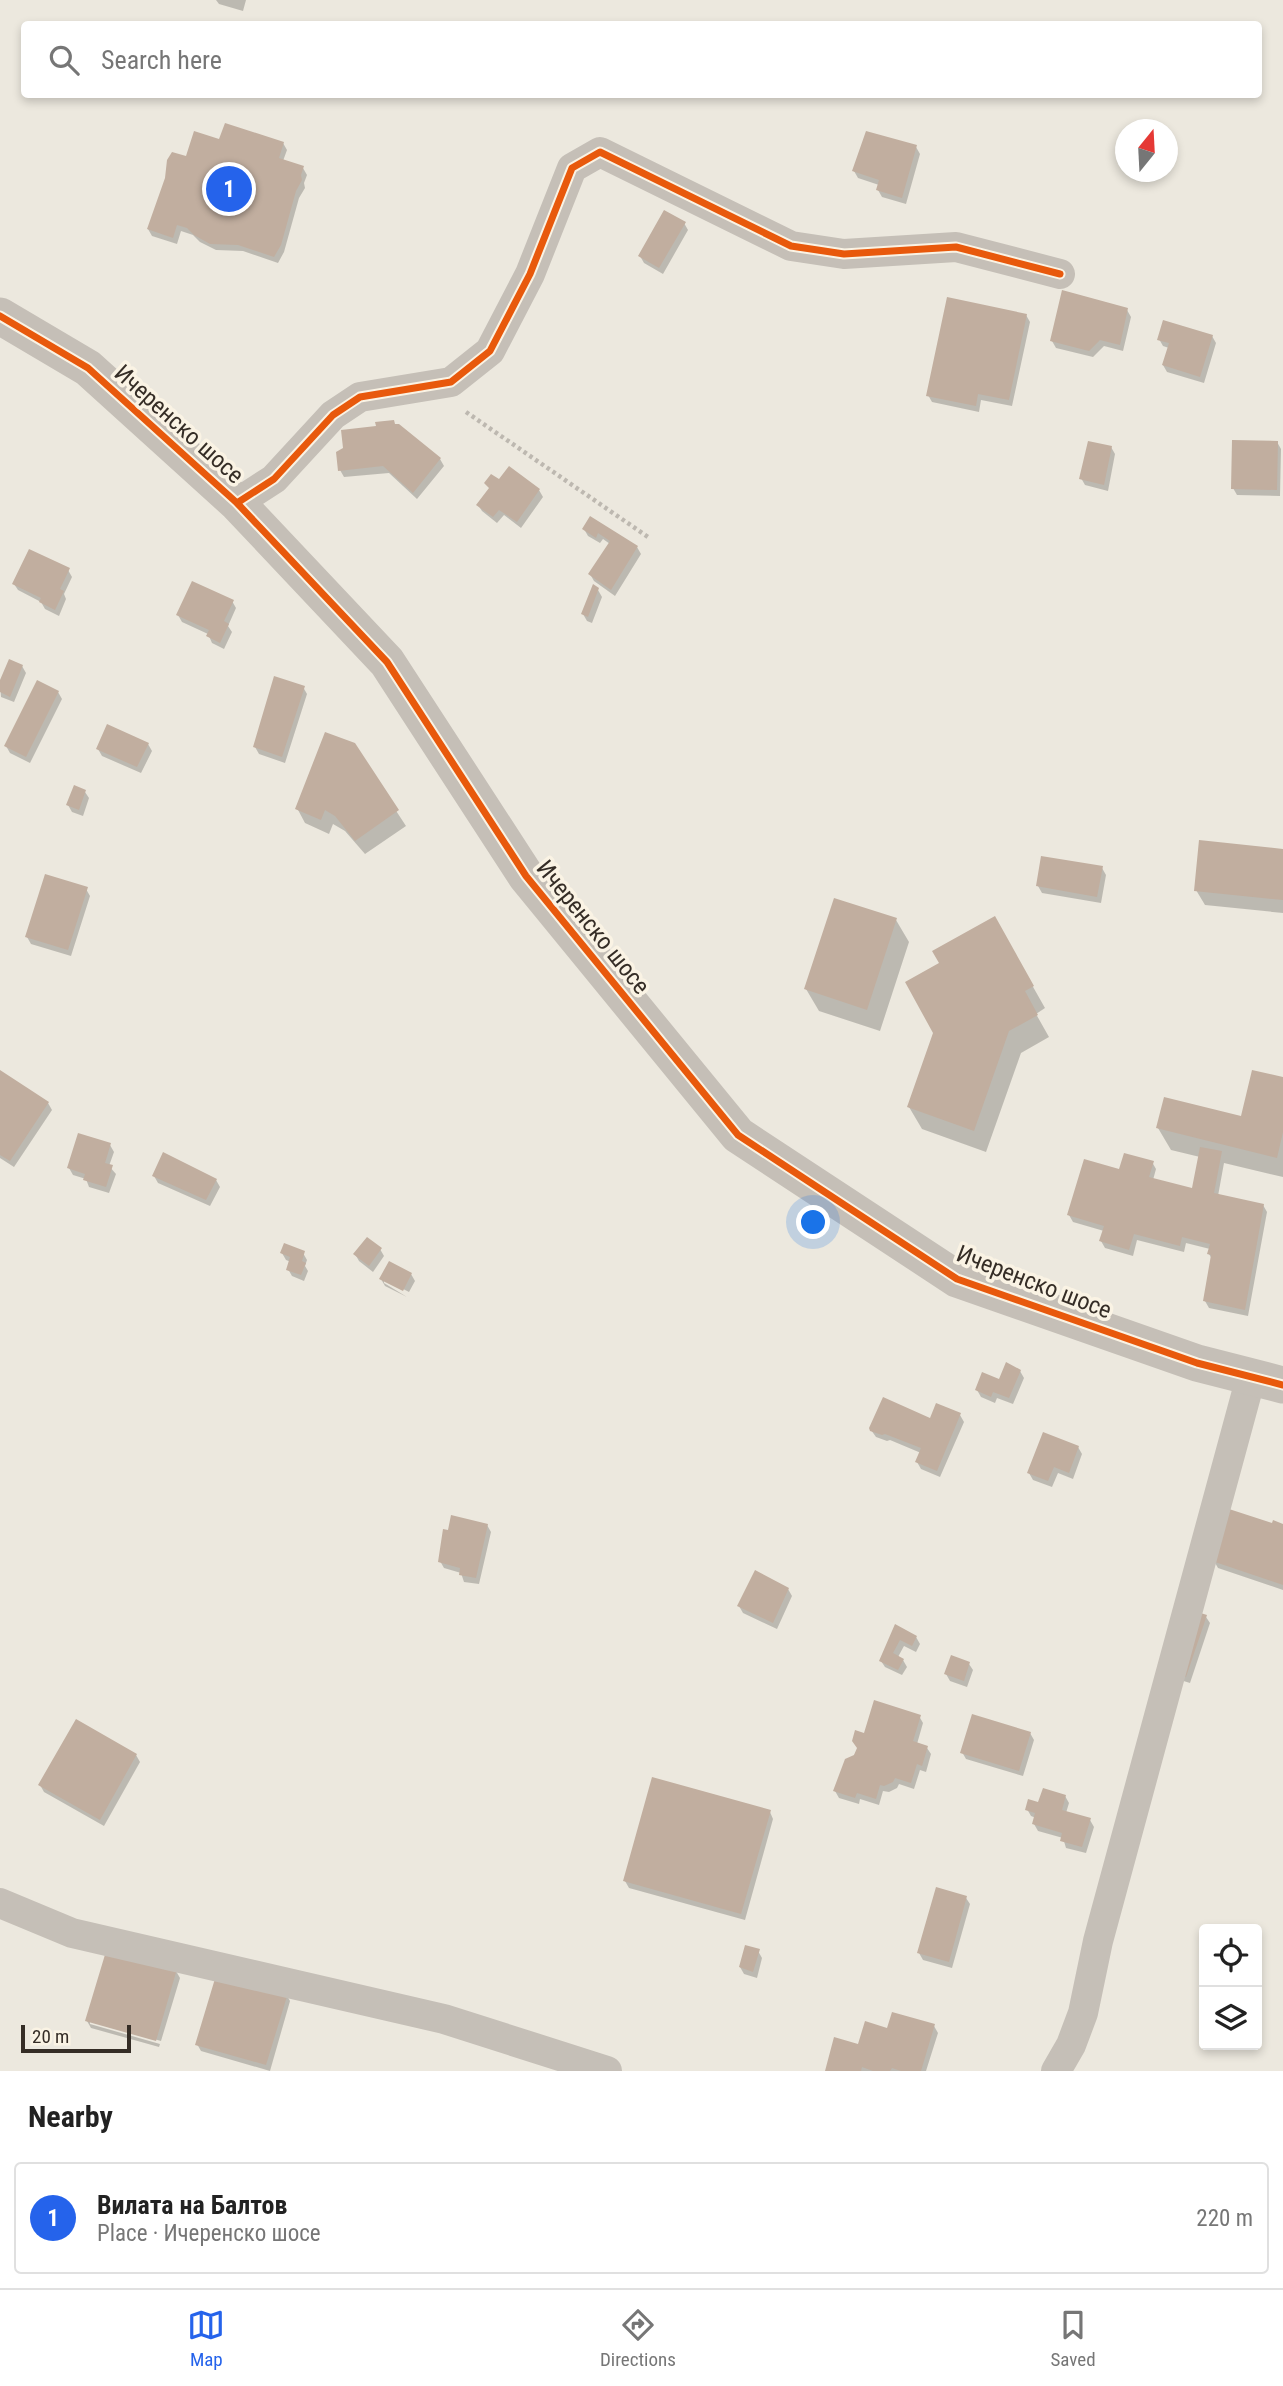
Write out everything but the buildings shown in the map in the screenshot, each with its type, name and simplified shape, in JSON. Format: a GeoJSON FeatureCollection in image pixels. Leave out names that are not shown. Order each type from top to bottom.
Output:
{"type":"FeatureCollection","features":[{"type":"Feature","properties":{"kind":"street"},"geometry":{"type":"LineString","coordinates":[[237,503],[274,480],[333,415],[360,397],[451,382],[490,351],[530,274],[572,168],[600,152],[791,246],[844,254],[956,247],[1060,274]]}},
{"type":"Feature","properties":{"kind":"street","name":"Ичеренско шосе"},"geometry":{"type":"LineString","coordinates":[[0,316],[88,368],[237,503],[387,662],[526,876],[738,1135],[957,1279],[1197,1363],[1267,1381]]}},
{"type":"Feature","properties":{"kind":"street"},"geometry":{"type":"LineString","coordinates":[[1056,2071],[1083,2013],[1098,1941],[1267,1381]]}},
{"type":"Feature","properties":{"kind":"street"},"geometry":{"type":"LineString","coordinates":[[0,1903],[72,1933],[444,2019],[607,2071]]}},
{"type":"Feature","properties":{"kind":"path"},"geometry":{"type":"LineString","coordinates":[[428,386],[648,537]]}},
{"type":"Feature","properties":{"kind":"cycle path"},"geometry":{"type":"LineString","coordinates":[[237,503],[274,479],[333,415],[360,397],[451,382],[490,351],[530,274],[572,168],[600,152],[791,246],[844,254],[956,247],[1060,274]]}},
{"type":"Feature","properties":{"kind":"cycle path"},"geometry":{"type":"LineString","coordinates":[[0,316],[88,368],[237,503],[387,662],[526,876],[738,1135],[957,1279],[1197,1363],[1283,1385]]}},
{"type":"Feature","properties":{"kind":"place","name":"Вилата на Балтов"},"geometry":{"type":"Point","coordinates":[229,189]}}]}
